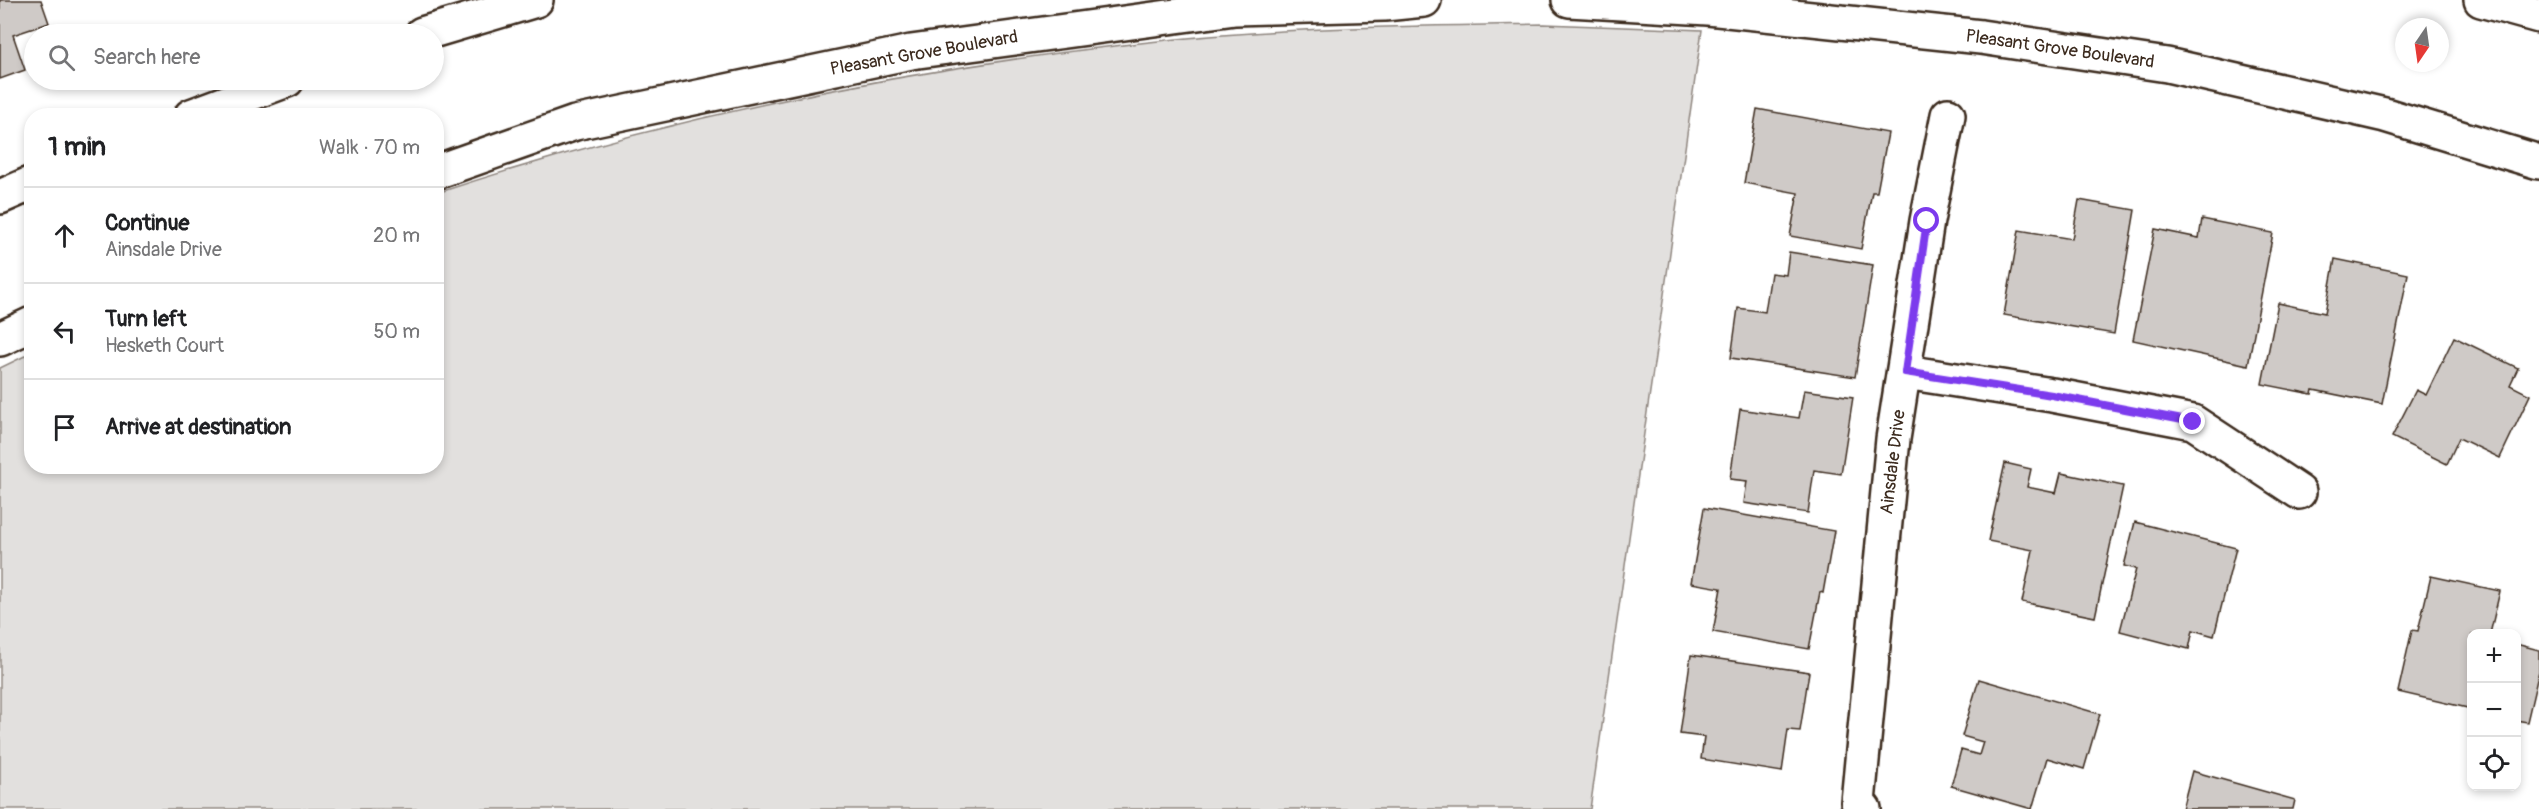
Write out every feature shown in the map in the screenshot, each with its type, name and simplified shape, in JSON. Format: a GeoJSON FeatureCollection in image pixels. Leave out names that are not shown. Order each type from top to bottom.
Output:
{"type":"FeatureCollection","features":[{"type":"Feature","properties":{"kind":"main road"},"geometry":{"type":"LineString","coordinates":[[444,27],[536,0]]}},
{"type":"Feature","properties":{"kind":"main road","name":"Pleasant Grove Boulevard"},"geometry":{"type":"LineString","coordinates":[[444,169],[575,123],[911,52],[1236,8],[1384,4],[1424,0]]}},
{"type":"Feature","properties":{"kind":"main road","name":"Pleasant Grove Boulevard"},"geometry":{"type":"LineString","coordinates":[[1569,0],[1708,8],[1969,36],[2167,65],[2385,115],[2539,162]]}},
{"type":"Feature","properties":{"kind":"main road"},"geometry":{"type":"LineString","coordinates":[[2481,0],[2539,16]]}},
{"type":"Feature","properties":{"kind":"main road"},"geometry":{"type":"LineString","coordinates":[[212,108],[260,90]]}},
{"type":"Feature","properties":{"kind":"main road","name":"Ainsdale Drive"},"geometry":{"type":"LineString","coordinates":[[1864,809],[1858,802],[1893,439],[1927,221],[1948,115]]}},
{"type":"Feature","properties":{"kind":"main road"},"geometry":{"type":"LineString","coordinates":[[0,197],[24,186]]}},
{"type":"Feature","properties":{"kind":"main road"},"geometry":{"type":"LineString","coordinates":[[0,339],[24,328]]}},
{"type":"Feature","properties":{"kind":"main road"},"geometry":{"type":"LineString","coordinates":[[1905,372],[2052,395],[2193,422],[2299,492]]}},
{"type":"Feature","properties":{"kind":"shaded area"},"geometry":{"type":"Polygon","coordinates":[[[1544,24],[1702,30],[1590,809],[0,809],[0,368],[24,356],[24,474],[444,474],[444,191],[618,139],[710,116],[896,78],[989,63],[1177,39],[1360,28],[1544,24]]]}},
{"type":"Feature","properties":{"kind":"building"},"geometry":{"type":"Polygon","coordinates":[[[0,0],[41,0],[49,23],[24,24],[24,31],[13,35],[24,70],[0,79],[0,0]]]}},
{"type":"Feature","properties":{"kind":"building"},"geometry":{"type":"Polygon","coordinates":[[[1757,109],[1888,133],[1877,192],[1872,192],[1861,249],[1790,236],[1798,193],[1744,183],[1757,109]]]}},
{"type":"Feature","properties":{"kind":"building"},"geometry":{"type":"Polygon","coordinates":[[[2079,200],[2135,210],[2114,334],[2004,315],[2019,230],[2072,239],[2079,200]]]}},
{"type":"Feature","properties":{"kind":"building"},"geometry":{"type":"Polygon","coordinates":[[[2202,219],[2273,233],[2248,365],[2133,340],[2155,229],[2199,238],[2202,219]]]}},
{"type":"Feature","properties":{"kind":"building"},"geometry":{"type":"Polygon","coordinates":[[[1789,252],[1873,265],[1855,377],[1731,358],[1738,308],[1765,312],[1771,273],[1786,275],[1789,252]]]}},
{"type":"Feature","properties":{"kind":"building"},"geometry":{"type":"Polygon","coordinates":[[[2335,259],[2408,274],[2382,404],[2313,390],[2312,394],[2262,384],[2278,303],[2325,313],[2335,259]]]}},
{"type":"Feature","properties":{"kind":"building"},"geometry":{"type":"Polygon","coordinates":[[[2454,337],[2518,368],[2510,385],[2530,395],[2500,458],[2459,438],[2447,464],[2392,437],[2416,390],[2426,395],[2454,337]]]}},
{"type":"Feature","properties":{"kind":"building"},"geometry":{"type":"Polygon","coordinates":[[[1804,390],[1853,397],[1841,474],[1814,470],[1808,513],[1744,503],[1747,481],[1730,479],[1740,409],[1799,418],[1804,390]]]}},
{"type":"Feature","properties":{"kind":"building"},"geometry":{"type":"Polygon","coordinates":[[[2005,463],[2031,469],[2027,487],[2056,493],[2061,473],[2123,486],[2095,617],[2022,602],[2033,550],[1988,541],[2005,463]]]}},
{"type":"Feature","properties":{"kind":"building"},"geometry":{"type":"Polygon","coordinates":[[[1704,508],[1834,531],[1823,593],[1820,592],[1809,649],[1713,632],[1721,588],[1691,583],[1704,508]]]}},
{"type":"Feature","properties":{"kind":"building"},"geometry":{"type":"Polygon","coordinates":[[[2135,522],[2236,548],[2214,636],[2193,630],[2189,649],[2120,631],[2136,569],[2124,566],[2135,522]]]}},
{"type":"Feature","properties":{"kind":"building"},"geometry":{"type":"Polygon","coordinates":[[[2431,576],[2500,591],[2491,629],[2467,629],[2467,708],[2398,692],[2412,630],[2418,631],[2431,576]]]}},
{"type":"Feature","properties":{"kind":"building"},"geometry":{"type":"Polygon","coordinates":[[[2521,645],[2539,650],[2539,671],[2527,722],[2521,721],[2521,645]]]}},
{"type":"Feature","properties":{"kind":"building"},"geometry":{"type":"Polygon","coordinates":[[[1691,655],[1809,672],[1800,731],[1788,730],[1782,772],[1701,759],[1704,737],[1680,734],[1691,655]]]}},
{"type":"Feature","properties":{"kind":"building"},"geometry":{"type":"Polygon","coordinates":[[[1979,679],[2100,714],[2084,769],[2047,758],[2032,809],[1951,786],[1961,750],[1979,755],[1983,742],[1962,736],[1979,679]]]}},
{"type":"Feature","properties":{"kind":"building"},"geometry":{"type":"Polygon","coordinates":[[[2192,771],[2295,800],[2293,809],[2182,809],[2192,771]]]}},
{"type":"Feature","properties":{"kind":"route"},"geometry":{"type":"LineString","coordinates":[[1927,221],[1905,372],[2052,395],[2193,422]]}}]}
